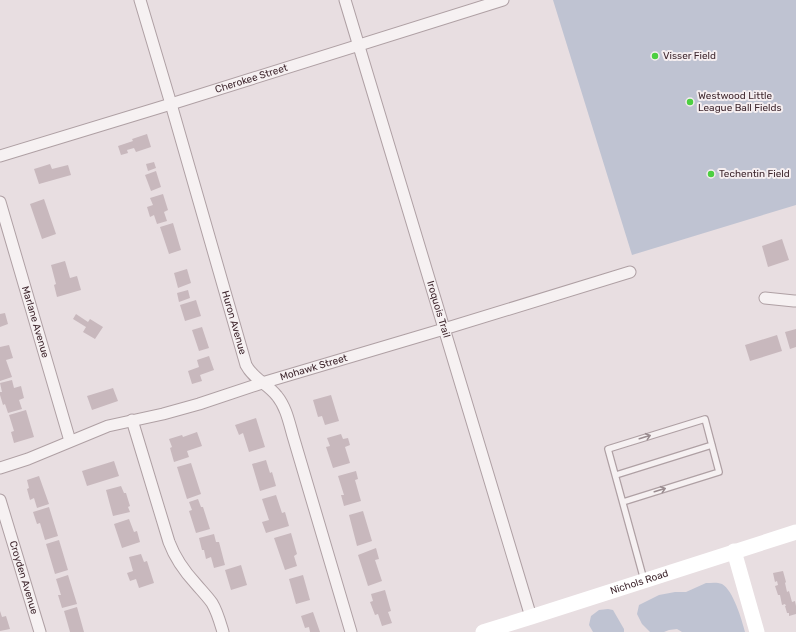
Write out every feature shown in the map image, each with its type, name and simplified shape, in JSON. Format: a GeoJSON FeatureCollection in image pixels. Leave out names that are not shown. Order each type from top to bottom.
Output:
{"type":"FeatureCollection","features":[{"type":"Feature","properties":{"kind":"street","name":"Huron Avenue"},"geometry":{"type":"LineString","coordinates":[[140,0],[246,365],[250,372],[276,395],[286,414],[351,632]]}},
{"type":"Feature","properties":{"kind":"street","name":"Iroquois Trail"},"geometry":{"type":"LineString","coordinates":[[345,0],[531,617]]}},
{"type":"Feature","properties":{"kind":"street","name":"Cherokee Street"},"geometry":{"type":"LineString","coordinates":[[0,156],[503,0]]}},
{"type":"Feature","properties":{"kind":"street","name":"Marlane Avenue"},"geometry":{"type":"LineString","coordinates":[[0,202],[70,441]]}},
{"type":"Feature","properties":{"kind":"street","name":"Mohawk Street"},"geometry":{"type":"LineString","coordinates":[[0,468],[28,459],[108,426],[163,414],[199,404],[262,383],[444,330],[630,272]]}},
{"type":"Feature","properties":{"kind":"street"},"geometry":{"type":"LineString","coordinates":[[765,298],[796,300]]}},
{"type":"Feature","properties":{"kind":"street"},"geometry":{"type":"LineString","coordinates":[[132,420],[173,552],[178,562],[212,603],[223,632]]}},
{"type":"Feature","properties":{"kind":"street","name":"Croyden Avenue"},"geometry":{"type":"LineString","coordinates":[[0,500],[40,632]]}},
{"type":"Feature","properties":{"kind":"street","name":"Nichols Road"},"geometry":{"type":"LineString","coordinates":[[483,632],[796,532]]}},
{"type":"Feature","properties":{"kind":"street"},"geometry":{"type":"LineString","coordinates":[[734,551],[757,632]]}},
{"type":"Feature","properties":{"kind":"lane"},"geometry":{"type":"LineString","coordinates":[[623,502],[719,472],[704,419],[608,449],[644,580]]}},
{"type":"Feature","properties":{"kind":"lane"},"geometry":{"type":"LineString","coordinates":[[616,475],[712,445]]}},
{"type":"Feature","properties":{"kind":"shaded area","name":"Westwood Little League Ball Fields"},"geometry":{"type":"Polygon","coordinates":[[[553,0],[796,0],[796,205],[632,255],[553,0]]]}},
{"type":"Feature","properties":{"kind":"shaded area"},"geometry":{"type":"Polygon","coordinates":[[[706,583],[720,583],[730,592],[742,620],[745,632],[682,632],[677,629],[664,632],[650,632],[642,624],[637,614],[639,605],[659,595],[675,592],[686,592],[706,583]]]}},
{"type":"Feature","properties":{"kind":"shaded area"},"geometry":{"type":"Polygon","coordinates":[[[599,610],[613,610],[624,629],[624,632],[593,632],[589,625],[591,616],[599,610]]]}},
{"type":"Feature","properties":{"kind":"building"},"geometry":{"type":"Polygon","coordinates":[[[147,134],[151,147],[136,152],[134,148],[127,150],[128,153],[121,155],[118,146],[147,134]]]}},
{"type":"Feature","properties":{"kind":"building"},"geometry":{"type":"Polygon","coordinates":[[[154,162],[156,168],[148,171],[146,164],[154,162]]]}},
{"type":"Feature","properties":{"kind":"building"},"geometry":{"type":"Polygon","coordinates":[[[50,164],[52,169],[68,165],[71,175],[39,184],[34,169],[50,164]]]}},
{"type":"Feature","properties":{"kind":"building"},"geometry":{"type":"Polygon","coordinates":[[[156,171],[161,187],[151,191],[145,175],[156,171]]]}},
{"type":"Feature","properties":{"kind":"building"},"geometry":{"type":"Polygon","coordinates":[[[163,194],[168,210],[164,212],[167,221],[157,224],[154,215],[150,217],[147,207],[153,205],[150,198],[163,194]]]}},
{"type":"Feature","properties":{"kind":"building"},"geometry":{"type":"Polygon","coordinates":[[[44,199],[56,234],[42,239],[30,204],[44,199]]]}},
{"type":"Feature","properties":{"kind":"building"},"geometry":{"type":"Polygon","coordinates":[[[173,223],[181,250],[169,254],[160,227],[173,223]]]}},
{"type":"Feature","properties":{"kind":"building"},"geometry":{"type":"Polygon","coordinates":[[[782,239],[789,260],[768,267],[762,246],[782,239]]]}},
{"type":"Feature","properties":{"kind":"building"},"geometry":{"type":"Polygon","coordinates":[[[65,261],[70,278],[77,276],[81,290],[57,297],[54,285],[56,284],[51,265],[65,261]]]}},
{"type":"Feature","properties":{"kind":"building"},"geometry":{"type":"Polygon","coordinates":[[[187,269],[191,283],[178,288],[174,273],[187,269]]]}},
{"type":"Feature","properties":{"kind":"building"},"geometry":{"type":"Polygon","coordinates":[[[188,290],[190,298],[179,302],[177,293],[188,290]]]}},
{"type":"Feature","properties":{"kind":"building"},"geometry":{"type":"Polygon","coordinates":[[[196,300],[201,316],[185,321],[180,305],[196,300]]]}},
{"type":"Feature","properties":{"kind":"building"},"geometry":{"type":"Polygon","coordinates":[[[5,313],[8,324],[0,327],[0,314],[5,313]]]}},
{"type":"Feature","properties":{"kind":"building"},"geometry":{"type":"Polygon","coordinates":[[[76,314],[88,322],[90,319],[103,327],[95,339],[83,332],[86,327],[73,319],[76,314]]]}},
{"type":"Feature","properties":{"kind":"building"},"geometry":{"type":"Polygon","coordinates":[[[202,327],[209,348],[199,351],[192,330],[202,327]]]}},
{"type":"Feature","properties":{"kind":"building"},"geometry":{"type":"Polygon","coordinates":[[[796,329],[796,347],[790,349],[785,332],[796,329]]]}},
{"type":"Feature","properties":{"kind":"building"},"geometry":{"type":"Polygon","coordinates":[[[777,335],[782,351],[750,361],[745,345],[777,335]]]}},
{"type":"Feature","properties":{"kind":"building"},"geometry":{"type":"Polygon","coordinates":[[[9,345],[13,358],[6,360],[12,377],[0,381],[0,347],[9,345]]]}},
{"type":"Feature","properties":{"kind":"building"},"geometry":{"type":"Polygon","coordinates":[[[209,356],[214,370],[200,375],[202,381],[192,384],[188,371],[199,367],[197,360],[209,356]]]}},
{"type":"Feature","properties":{"kind":"building"},"geometry":{"type":"Polygon","coordinates":[[[12,380],[14,388],[21,386],[24,398],[19,400],[22,409],[8,413],[5,404],[3,405],[0,395],[0,392],[2,392],[0,383],[12,380]]]}},
{"type":"Feature","properties":{"kind":"building"},"geometry":{"type":"Polygon","coordinates":[[[113,388],[118,401],[92,410],[87,396],[113,388]]]}},
{"type":"Feature","properties":{"kind":"building"},"geometry":{"type":"Polygon","coordinates":[[[331,395],[339,421],[325,425],[322,416],[318,417],[313,400],[331,395]]]}},
{"type":"Feature","properties":{"kind":"building"},"geometry":{"type":"Polygon","coordinates":[[[26,410],[34,437],[14,443],[11,432],[14,431],[9,415],[26,410]]]}},
{"type":"Feature","properties":{"kind":"building"},"geometry":{"type":"Polygon","coordinates":[[[256,418],[265,447],[249,452],[243,433],[239,435],[235,425],[256,418]]]}},
{"type":"Feature","properties":{"kind":"building"},"geometry":{"type":"Polygon","coordinates":[[[197,432],[202,446],[187,451],[189,457],[174,462],[170,448],[172,447],[169,439],[182,435],[183,437],[197,432]]]}},
{"type":"Feature","properties":{"kind":"building"},"geometry":{"type":"Polygon","coordinates":[[[341,434],[343,439],[348,438],[350,445],[345,447],[350,463],[333,468],[326,447],[330,446],[327,438],[341,434]]]}},
{"type":"Feature","properties":{"kind":"building"},"geometry":{"type":"Polygon","coordinates":[[[266,460],[270,473],[272,472],[276,486],[260,491],[252,464],[266,460]]]}},
{"type":"Feature","properties":{"kind":"building"},"geometry":{"type":"Polygon","coordinates":[[[114,461],[119,476],[87,486],[82,471],[114,461]]]}},
{"type":"Feature","properties":{"kind":"building"},"geometry":{"type":"Polygon","coordinates":[[[191,463],[201,494],[187,499],[177,467],[191,463]]]}},
{"type":"Feature","properties":{"kind":"building"},"geometry":{"type":"Polygon","coordinates":[[[356,471],[358,479],[355,480],[361,501],[344,506],[341,495],[344,495],[338,476],[356,471]]]}},
{"type":"Feature","properties":{"kind":"building"},"geometry":{"type":"Polygon","coordinates":[[[39,476],[49,504],[37,508],[34,498],[30,500],[27,489],[29,488],[27,480],[39,476]]]}},
{"type":"Feature","properties":{"kind":"building"},"geometry":{"type":"Polygon","coordinates":[[[121,486],[124,493],[126,493],[130,506],[128,507],[130,512],[113,516],[106,490],[121,486]]]}},
{"type":"Feature","properties":{"kind":"building"},"geometry":{"type":"Polygon","coordinates":[[[276,495],[282,513],[285,512],[289,526],[266,533],[262,522],[269,520],[262,499],[276,495]]]}},
{"type":"Feature","properties":{"kind":"building"},"geometry":{"type":"Polygon","coordinates":[[[198,499],[201,507],[203,507],[210,529],[196,533],[189,511],[192,510],[189,502],[198,499]]]}},
{"type":"Feature","properties":{"kind":"building"},"geometry":{"type":"Polygon","coordinates":[[[49,507],[58,536],[45,540],[40,523],[37,524],[33,512],[49,507]]]}},
{"type":"Feature","properties":{"kind":"building"},"geometry":{"type":"Polygon","coordinates":[[[363,511],[372,541],[357,546],[349,515],[363,511]]]}},
{"type":"Feature","properties":{"kind":"building"},"geometry":{"type":"Polygon","coordinates":[[[129,519],[134,532],[137,531],[140,542],[122,548],[114,524],[129,519]]]}},
{"type":"Feature","properties":{"kind":"building"},"geometry":{"type":"Polygon","coordinates":[[[291,533],[297,554],[294,556],[297,566],[285,570],[274,538],[291,533]]]}},
{"type":"Feature","properties":{"kind":"building"},"geometry":{"type":"Polygon","coordinates":[[[214,534],[216,542],[219,542],[225,565],[214,568],[211,557],[206,559],[199,538],[214,534]]]}},
{"type":"Feature","properties":{"kind":"building"},"geometry":{"type":"Polygon","coordinates":[[[59,540],[68,570],[55,574],[46,544],[59,540]]]}},
{"type":"Feature","properties":{"kind":"building"},"geometry":{"type":"Polygon","coordinates":[[[376,548],[379,559],[375,560],[382,581],[368,586],[358,555],[376,548]]]}},
{"type":"Feature","properties":{"kind":"building"},"geometry":{"type":"Polygon","coordinates":[[[141,554],[144,562],[147,561],[154,583],[139,588],[136,579],[130,581],[127,573],[133,571],[129,557],[141,554]]]}},
{"type":"Feature","properties":{"kind":"building"},"geometry":{"type":"Polygon","coordinates":[[[241,565],[247,585],[231,590],[225,570],[241,565]]]}},
{"type":"Feature","properties":{"kind":"building"},"geometry":{"type":"Polygon","coordinates":[[[783,571],[787,592],[789,591],[792,602],[795,601],[796,606],[796,614],[789,616],[785,604],[782,605],[780,595],[778,595],[775,586],[778,585],[777,581],[775,582],[773,573],[783,571]]]}},
{"type":"Feature","properties":{"kind":"building"},"geometry":{"type":"Polygon","coordinates":[[[68,575],[77,604],[62,608],[58,595],[61,595],[56,579],[68,575]]]}},
{"type":"Feature","properties":{"kind":"building"},"geometry":{"type":"Polygon","coordinates":[[[303,575],[310,600],[296,604],[289,579],[303,575]]]}},
{"type":"Feature","properties":{"kind":"building"},"geometry":{"type":"Polygon","coordinates":[[[385,590],[391,611],[388,612],[392,623],[382,626],[378,614],[375,615],[370,602],[373,601],[371,594],[385,590]]]}},
{"type":"Feature","properties":{"kind":"building"},"geometry":{"type":"Polygon","coordinates":[[[77,607],[84,632],[70,632],[64,611],[77,607]]]}},
{"type":"Feature","properties":{"kind":"building"},"geometry":{"type":"Polygon","coordinates":[[[0,611],[2,617],[6,616],[10,629],[0,631],[0,611]]]}},
{"type":"Feature","properties":{"kind":"building"},"geometry":{"type":"Polygon","coordinates":[[[313,612],[320,632],[310,632],[309,627],[305,628],[301,616],[313,612]]]}},
{"type":"Feature","properties":{"kind":"place","name":"Visser Field"},"geometry":{"type":"Point","coordinates":[655,56]}},
{"type":"Feature","properties":{"kind":"place","name":"Westwood Little League Ball Fields"},"geometry":{"type":"Point","coordinates":[690,102]}},
{"type":"Feature","properties":{"kind":"place","name":"Techentin Field"},"geometry":{"type":"Point","coordinates":[711,174]}}]}
